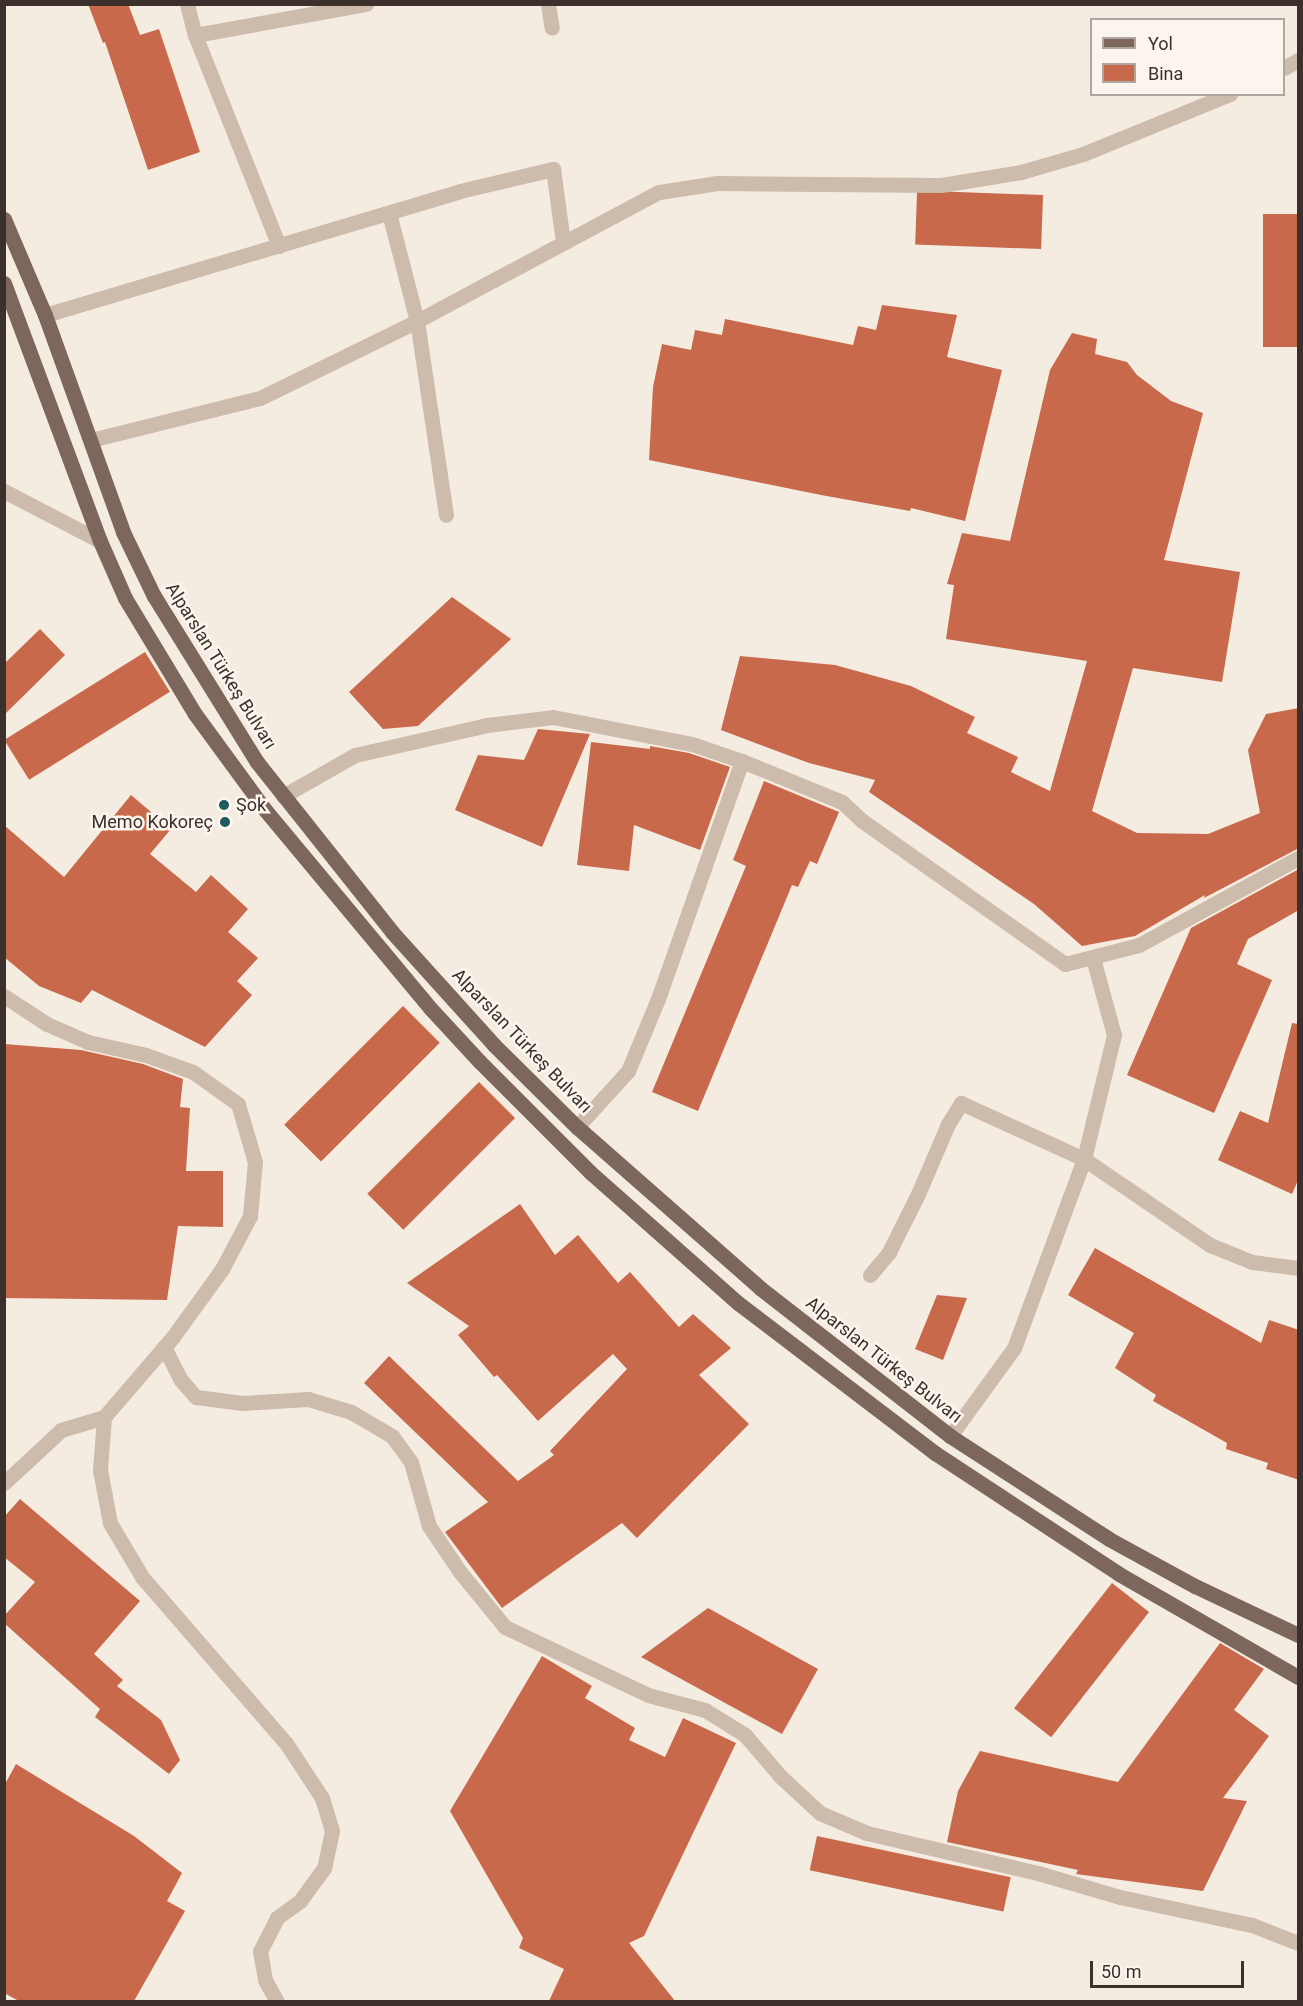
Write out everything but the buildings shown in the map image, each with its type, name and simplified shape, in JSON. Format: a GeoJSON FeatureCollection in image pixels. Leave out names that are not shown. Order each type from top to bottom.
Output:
{"type":"FeatureCollection","features":[{"type":"Feature","properties":{"kind":"main road","name":"Alparslan Türkeş Bulvarı"},"geometry":{"type":"LineString","coordinates":[[4,219],[45,315],[123,532],[154,596],[257,762],[392,932],[494,1045],[577,1128],[760,1288],[950,1436],[1109,1539],[1195,1586],[1299,1635]]}},
{"type":"Feature","properties":{"kind":"main road"},"geometry":{"type":"LineString","coordinates":[[4,284],[100,541],[125,598],[195,714],[267,810],[431,1009],[478,1061],[591,1173],[738,1302],[935,1453],[1119,1574],[1299,1677]]}},
{"type":"Feature","properties":{"kind":"street"},"geometry":{"type":"LineString","coordinates":[[187,4],[195,35],[279,246]]}},
{"type":"Feature","properties":{"kind":"street"},"geometry":{"type":"LineString","coordinates":[[548,4],[552,28]]}},
{"type":"Feature","properties":{"kind":"street"},"geometry":{"type":"LineString","coordinates":[[195,35],[360,5]]}},
{"type":"Feature","properties":{"kind":"street"},"geometry":{"type":"LineString","coordinates":[[1285,67],[1299,60]]}},
{"type":"Feature","properties":{"kind":"street"},"geometry":{"type":"LineString","coordinates":[[91,440],[260,398],[417,321],[659,192],[717,183],[941,184],[1022,172],[1083,154],[1225,96]]}},
{"type":"Feature","properties":{"kind":"street"},"geometry":{"type":"LineString","coordinates":[[45,315],[460,191],[553,169],[563,242]]}},
{"type":"Feature","properties":{"kind":"street"},"geometry":{"type":"LineString","coordinates":[[389,213],[417,321],[446,515]]}},
{"type":"Feature","properties":{"kind":"street"},"geometry":{"type":"LineString","coordinates":[[4,491],[100,541]]}},
{"type":"Feature","properties":{"kind":"street"},"geometry":{"type":"LineString","coordinates":[[283,796],[355,755],[487,725],[553,717],[692,744],[742,761],[842,802],[861,820],[1065,964],[1138,945],[1299,858]]}},
{"type":"Feature","properties":{"kind":"street"},"geometry":{"type":"LineString","coordinates":[[577,1128],[628,1071],[658,999],[742,761]]}},
{"type":"Feature","properties":{"kind":"street"},"geometry":{"type":"LineString","coordinates":[[950,1436],[1014,1348],[1084,1159],[1114,1035],[1093,958]]}},
{"type":"Feature","properties":{"kind":"street"},"geometry":{"type":"LineString","coordinates":[[4,996],[47,1024],[88,1042],[146,1055],[193,1072],[238,1104],[255,1162],[250,1216],[222,1269],[164,1347],[104,1417],[61,1430],[4,1482]]}},
{"type":"Feature","properties":{"kind":"street"},"geometry":{"type":"LineString","coordinates":[[870,1275],[889,1252],[918,1194],[948,1124],[961,1103],[1084,1159],[1210,1245],[1252,1262],[1299,1268]]}},
{"type":"Feature","properties":{"kind":"street"},"geometry":{"type":"LineString","coordinates":[[164,1347],[181,1380],[196,1397],[243,1403],[308,1399],[351,1412],[392,1436],[411,1462],[429,1526],[460,1572],[506,1627],[648,1695],[705,1710],[745,1735],[781,1777],[820,1813],[867,1833],[1038,1873],[1120,1897],[1252,1925],[1299,1943]]}},
{"type":"Feature","properties":{"kind":"street"},"geometry":{"type":"LineString","coordinates":[[104,1417],[100,1470],[110,1523],[142,1577],[286,1743],[322,1798],[332,1831],[324,1868],[300,1901],[277,1918],[260,1951],[265,1980],[277,2001]]}},
{"type":"Feature","properties":{"kind":"place","name":"Şok"},"geometry":{"type":"Point","coordinates":[224,805]}},
{"type":"Feature","properties":{"kind":"place","name":"Memo Kokoreç"},"geometry":{"type":"Point","coordinates":[225,822]}}]}
